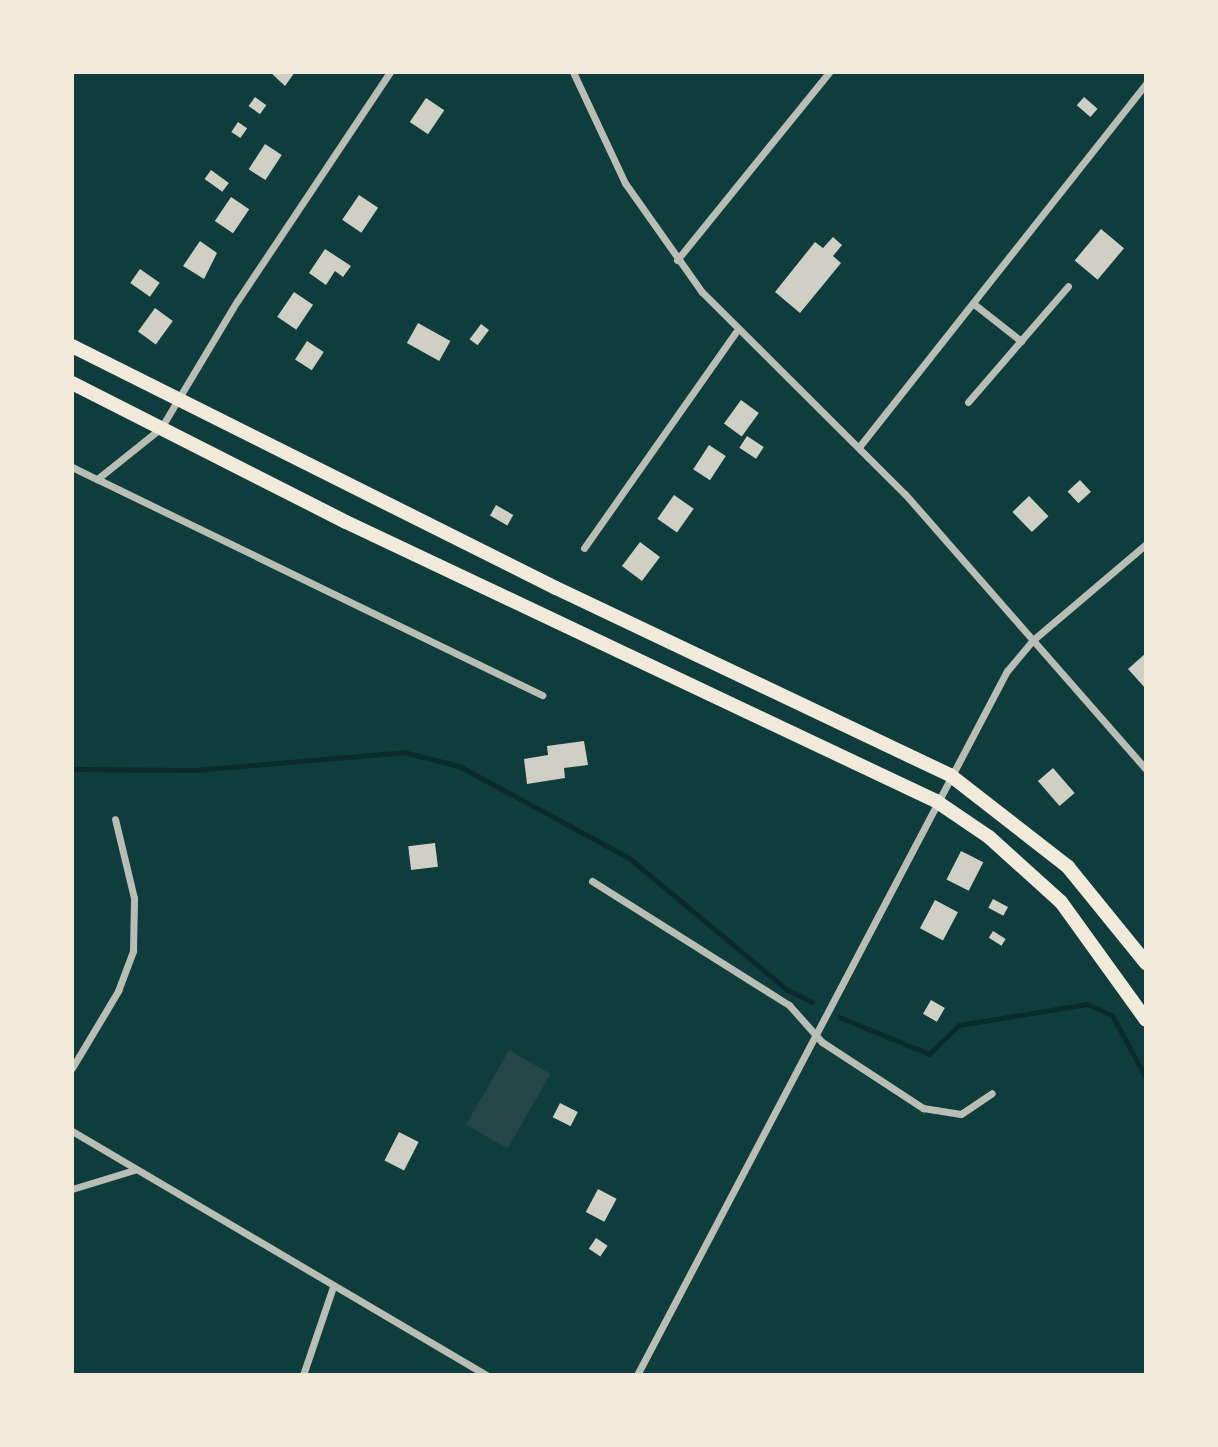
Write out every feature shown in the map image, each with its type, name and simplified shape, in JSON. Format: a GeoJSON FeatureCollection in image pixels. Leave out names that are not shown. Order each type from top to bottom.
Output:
{"type":"FeatureCollection","features":[{"type":"Feature","properties":{"kind":"main road"},"geometry":{"type":"LineString","coordinates":[[72,346],[950,775],[1068,867],[1146,963]]}},
{"type":"Feature","properties":{"kind":"main road"},"geometry":{"type":"LineString","coordinates":[[72,383],[936,801],[989,837],[1061,902],[1146,1020]]}},
{"type":"Feature","properties":{"kind":"street"},"geometry":{"type":"LineString","coordinates":[[97,479],[161,428],[177,399],[390,72]]}},
{"type":"Feature","properties":{"kind":"street"},"geometry":{"type":"LineString","coordinates":[[573,72],[612,159],[677,260],[736,332],[859,447],[1146,769]]}},
{"type":"Feature","properties":{"kind":"street"},"geometry":{"type":"LineString","coordinates":[[677,260],[830,72]]}},
{"type":"Feature","properties":{"kind":"street"},"geometry":{"type":"LineString","coordinates":[[859,447],[1146,83]]}},
{"type":"Feature","properties":{"kind":"street"},"geometry":{"type":"LineString","coordinates":[[968,402],[1068,286]]}},
{"type":"Feature","properties":{"kind":"street"},"geometry":{"type":"LineString","coordinates":[[974,304],[1021,341]]}},
{"type":"Feature","properties":{"kind":"street"},"geometry":{"type":"LineString","coordinates":[[584,548],[736,332]]}},
{"type":"Feature","properties":{"kind":"street"},"geometry":{"type":"LineString","coordinates":[[72,467],[542,695]]}},
{"type":"Feature","properties":{"kind":"street"},"geometry":{"type":"LineString","coordinates":[[637,1375],[813,1033],[1007,671],[1033,640],[1146,544]]}},
{"type":"Feature","properties":{"kind":"street"},"geometry":{"type":"LineString","coordinates":[[72,1069],[118,990],[133,951],[134,898],[115,819]]}},
{"type":"Feature","properties":{"kind":"street"},"geometry":{"type":"LineString","coordinates":[[592,881],[789,1005],[813,1033],[934,1113],[975,1110],[992,1093]]}},
{"type":"Feature","properties":{"kind":"street"},"geometry":{"type":"LineString","coordinates":[[72,1131],[134,1170],[486,1375]]}},
{"type":"Feature","properties":{"kind":"street"},"geometry":{"type":"LineString","coordinates":[[72,1189],[134,1170]]}},
{"type":"Feature","properties":{"kind":"street"},"geometry":{"type":"LineString","coordinates":[[303,1375],[333,1287]]}},
{"type":"Feature","properties":{"kind":"shaded area"},"geometry":{"type":"Polygon","coordinates":[[[509,1050],[551,1074],[508,1148],[466,1124],[509,1050]]]}},
{"type":"Feature","properties":{"kind":"building"},"geometry":{"type":"Polygon","coordinates":[[[270,72],[295,72],[285,86],[270,72]]]}},
{"type":"Feature","properties":{"kind":"building"},"geometry":{"type":"Polygon","coordinates":[[[255,97],[266,105],[260,114],[249,106],[255,97]]]}},
{"type":"Feature","properties":{"kind":"building"},"geometry":{"type":"Polygon","coordinates":[[[1084,97],[1098,109],[1090,117],[1077,105],[1084,97]]]}},
{"type":"Feature","properties":{"kind":"building"},"geometry":{"type":"Polygon","coordinates":[[[426,98],[444,110],[428,134],[410,122],[426,98]]]}},
{"type":"Feature","properties":{"kind":"building"},"geometry":{"type":"Polygon","coordinates":[[[238,122],[247,128],[240,138],[231,132],[238,122]]]}},
{"type":"Feature","properties":{"kind":"building"},"geometry":{"type":"Polygon","coordinates":[[[265,144],[282,155],[265,180],[249,169],[265,144]]]}},
{"type":"Feature","properties":{"kind":"building"},"geometry":{"type":"Polygon","coordinates":[[[211,170],[229,183],[222,192],[205,179],[211,170]]]}},
{"type":"Feature","properties":{"kind":"building"},"geometry":{"type":"Polygon","coordinates":[[[359,195],[378,208],[361,233],[342,220],[359,195]]]}},
{"type":"Feature","properties":{"kind":"building"},"geometry":{"type":"Polygon","coordinates":[[[231,197],[249,209],[233,233],[215,221],[231,197]]]}},
{"type":"Feature","properties":{"kind":"building"},"geometry":{"type":"Polygon","coordinates":[[[1101,229],[1124,248],[1098,280],[1075,260],[1101,229]]]}},
{"type":"Feature","properties":{"kind":"building"},"geometry":{"type":"Polygon","coordinates":[[[833,237],[842,245],[833,256],[841,263],[800,313],[775,292],[815,242],[823,248],[833,237]]]}},
{"type":"Feature","properties":{"kind":"building"},"geometry":{"type":"Polygon","coordinates":[[[200,241],[217,253],[204,279],[183,266],[200,241]]]}},
{"type":"Feature","properties":{"kind":"building"},"geometry":{"type":"Polygon","coordinates":[[[325,249],[351,266],[343,277],[335,271],[326,285],[309,273],[325,249]]]}},
{"type":"Feature","properties":{"kind":"building"},"geometry":{"type":"Polygon","coordinates":[[[140,269],[160,283],[150,297],[130,283],[140,269]]]}},
{"type":"Feature","properties":{"kind":"building"},"geometry":{"type":"Polygon","coordinates":[[[294,292],[313,305],[296,330],[277,317],[294,292]]]}},
{"type":"Feature","properties":{"kind":"building"},"geometry":{"type":"Polygon","coordinates":[[[155,308],[173,321],[156,344],[138,331],[155,308]]]}},
{"type":"Feature","properties":{"kind":"building"},"geometry":{"type":"Polygon","coordinates":[[[418,323],[450,341],[439,361],[407,343],[418,323]]]}},
{"type":"Feature","properties":{"kind":"building"},"geometry":{"type":"Polygon","coordinates":[[[481,324],[489,330],[478,345],[470,339],[481,324]]]}},
{"type":"Feature","properties":{"kind":"building"},"geometry":{"type":"Polygon","coordinates":[[[307,341],[324,352],[312,370],[295,359],[307,341]]]}},
{"type":"Feature","properties":{"kind":"building"},"geometry":{"type":"Polygon","coordinates":[[[741,400],[759,413],[742,436],[724,423],[741,400]]]}},
{"type":"Feature","properties":{"kind":"building"},"geometry":{"type":"Polygon","coordinates":[[[747,436],[764,447],[756,459],[739,448],[747,436]]]}},
{"type":"Feature","properties":{"kind":"building"},"geometry":{"type":"Polygon","coordinates":[[[709,445],[726,456],[710,480],[693,469],[709,445]]]}},
{"type":"Feature","properties":{"kind":"building"},"geometry":{"type":"Polygon","coordinates":[[[1080,480],[1091,492],[1078,503],[1068,492],[1080,480]]]}},
{"type":"Feature","properties":{"kind":"building"},"geometry":{"type":"Polygon","coordinates":[[[674,495],[694,509],[677,533],[657,519],[674,495]]]}},
{"type":"Feature","properties":{"kind":"building"},"geometry":{"type":"Polygon","coordinates":[[[1029,496],[1048,516],[1032,532],[1012,512],[1029,496]]]}},
{"type":"Feature","properties":{"kind":"building"},"geometry":{"type":"Polygon","coordinates":[[[496,505],[513,515],[507,525],[490,515],[496,505]]]}},
{"type":"Feature","properties":{"kind":"building"},"geometry":{"type":"Polygon","coordinates":[[[640,542],[660,557],[642,581],[622,566],[640,542]]]}},
{"type":"Feature","properties":{"kind":"building"},"geometry":{"type":"Polygon","coordinates":[[[1146,653],[1146,689],[1128,669],[1146,653]]]}},
{"type":"Feature","properties":{"kind":"building"},"geometry":{"type":"Polygon","coordinates":[[[584,741],[588,765],[564,768],[565,778],[527,784],[524,759],[548,755],[547,746],[584,741]]]}},
{"type":"Feature","properties":{"kind":"building"},"geometry":{"type":"Polygon","coordinates":[[[1053,768],[1075,793],[1060,806],[1038,781],[1053,768]]]}},
{"type":"Feature","properties":{"kind":"building"},"geometry":{"type":"Polygon","coordinates":[[[435,843],[438,867],[411,870],[408,846],[435,843]]]}},
{"type":"Feature","properties":{"kind":"building"},"geometry":{"type":"Polygon","coordinates":[[[961,851],[983,862],[969,891],[946,880],[961,851]]]}},
{"type":"Feature","properties":{"kind":"building"},"geometry":{"type":"Polygon","coordinates":[[[993,899],[1008,907],[1003,916],[988,908],[993,899]]]}},
{"type":"Feature","properties":{"kind":"building"},"geometry":{"type":"Polygon","coordinates":[[[935,900],[958,912],[943,940],[920,928],[935,900]]]}},
{"type":"Feature","properties":{"kind":"building"},"geometry":{"type":"Polygon","coordinates":[[[993,931],[1006,939],[1001,946],[989,938],[993,931]]]}},
{"type":"Feature","properties":{"kind":"building"},"geometry":{"type":"Polygon","coordinates":[[[931,1000],[945,1008],[937,1022],[923,1014],[931,1000]]]}},
{"type":"Feature","properties":{"kind":"building"},"geometry":{"type":"Polygon","coordinates":[[[560,1103],[578,1112],[571,1126],[553,1117],[560,1103]]]}},
{"type":"Feature","properties":{"kind":"building"},"geometry":{"type":"Polygon","coordinates":[[[399,1132],[419,1142],[404,1170],[384,1161],[399,1132]]]}},
{"type":"Feature","properties":{"kind":"building"},"geometry":{"type":"Polygon","coordinates":[[[598,1189],[617,1199],[604,1222],[586,1212],[598,1189]]]}},
{"type":"Feature","properties":{"kind":"building"},"geometry":{"type":"Polygon","coordinates":[[[596,1238],[608,1246],[600,1257],[589,1249],[596,1238]]]}},
{"type":"Feature","properties":{"kind":"waterway"},"geometry":{"type":"LineString","coordinates":[[72,769],[195,770],[403,752],[459,766],[629,858],[786,989],[812,1002]]}},
{"type":"Feature","properties":{"kind":"waterway"},"geometry":{"type":"LineString","coordinates":[[839,1017],[929,1054],[959,1025],[1087,1004],[1112,1015],[1146,1078]]}}]}
